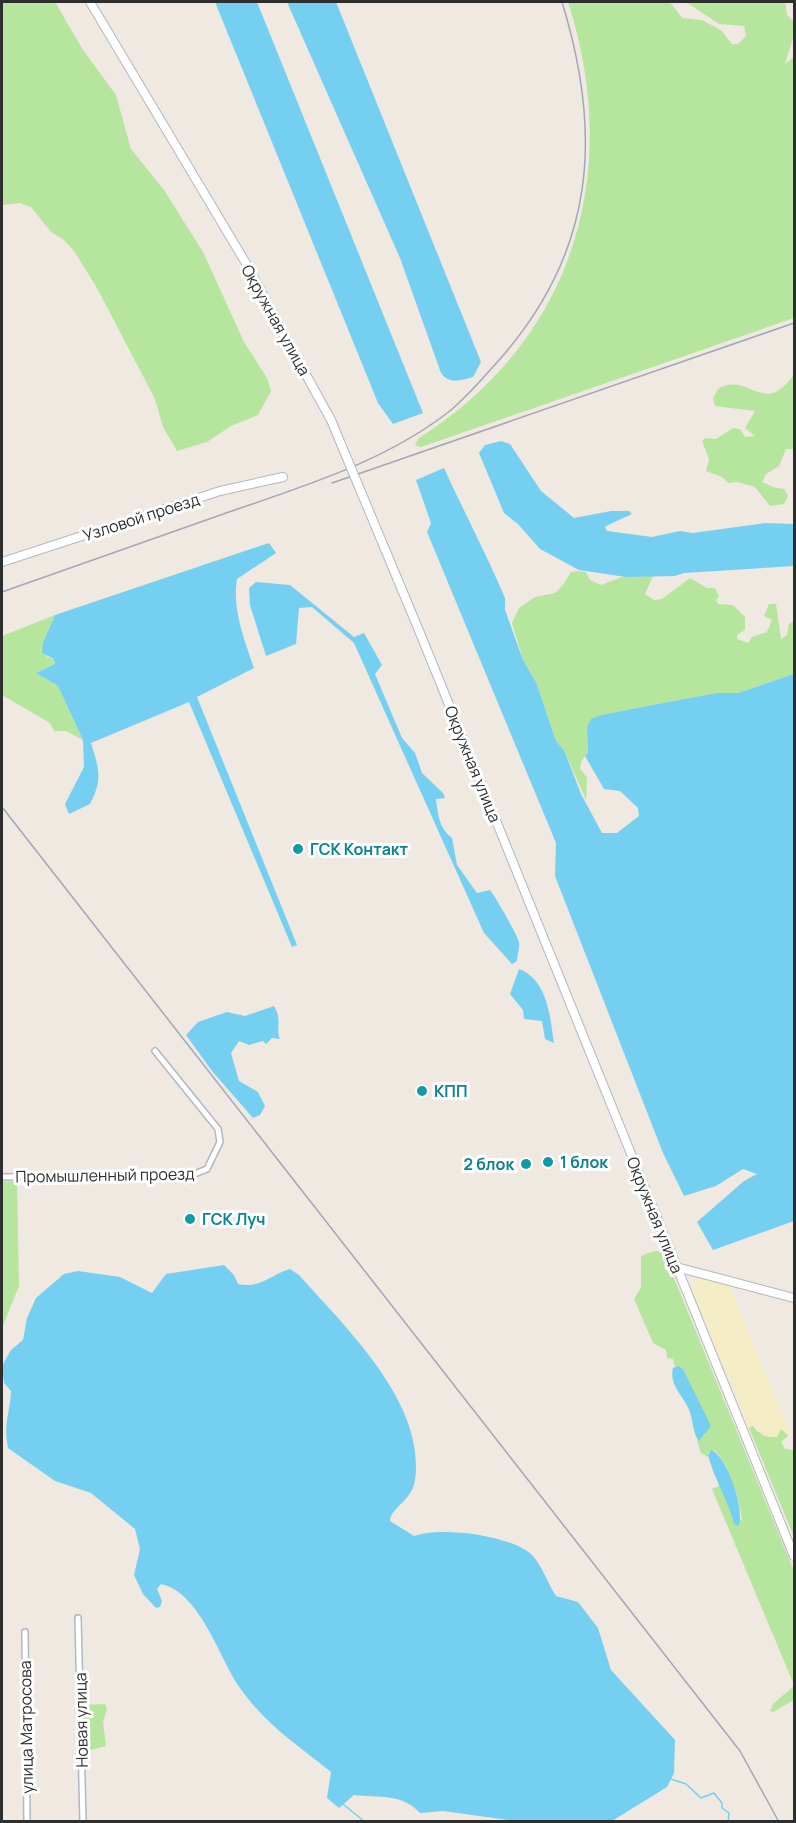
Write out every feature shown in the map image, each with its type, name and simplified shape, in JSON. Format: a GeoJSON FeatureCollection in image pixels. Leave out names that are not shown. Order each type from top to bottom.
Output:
{"type":"FeatureCollection","features":[{"type":"Feature","properties":{"kind":"main road","name":"Окружная улица"},"geometry":{"type":"LineString","coordinates":[[90,2],[250,270],[331,420],[420,633],[795,1556]]}},
{"type":"Feature","properties":{"kind":"main road","name":"Узловой проезд"},"geometry":{"type":"LineString","coordinates":[[2,562],[220,491],[283,477]]}},
{"type":"Feature","properties":{"kind":"main road"},"geometry":{"type":"LineString","coordinates":[[676,1267],[795,1298]]}},
{"type":"Feature","properties":{"kind":"street","name":"Промышленный проезд"},"geometry":{"type":"LineString","coordinates":[[2,1177],[192,1175],[207,1169],[220,1142],[218,1129],[155,1051]]}},
{"type":"Feature","properties":{"kind":"street","name":"Новая улица"},"geometry":{"type":"LineString","coordinates":[[78,1618],[83,1821]]}},
{"type":"Feature","properties":{"kind":"street","name":"улица Матросова"},"geometry":{"type":"LineString","coordinates":[[25,1632],[27,1821]]}},
{"type":"Feature","properties":{"kind":"green space"},"geometry":{"type":"Polygon","coordinates":[[[2,2],[55,2],[83,50],[116,95],[131,149],[164,190],[203,252],[244,342],[267,378],[271,391],[258,415],[231,426],[207,442],[177,451],[163,427],[155,399],[97,288],[74,251],[64,240],[51,232],[31,207],[19,203],[2,205],[2,2]]]}},
{"type":"Feature","properties":{"kind":"green space"},"geometry":{"type":"Polygon","coordinates":[[[568,2],[670,2],[682,18],[702,20],[721,30],[732,44],[738,44],[746,36],[744,26],[719,24],[686,2],[785,2],[787,15],[794,22],[794,35],[785,64],[794,57],[794,318],[421,447],[415,445],[419,438],[472,398],[515,352],[549,302],[572,247],[586,189],[590,128],[584,66],[568,2]]]}},
{"type":"Feature","properties":{"kind":"green space"},"geometry":{"type":"Polygon","coordinates":[[[794,374],[794,449],[786,449],[779,466],[766,474],[762,482],[784,489],[788,496],[784,504],[770,506],[755,487],[737,482],[728,483],[722,477],[706,471],[709,459],[702,441],[705,438],[716,439],[733,428],[740,429],[745,437],[755,436],[745,428],[755,411],[715,406],[713,398],[719,388],[739,385],[765,394],[784,387],[794,374]]]}},
{"type":"Feature","properties":{"kind":"green space"},"geometry":{"type":"Polygon","coordinates":[[[571,572],[586,572],[590,580],[601,585],[622,577],[653,576],[645,594],[654,600],[662,599],[690,578],[707,588],[715,588],[719,596],[716,600],[718,604],[733,605],[745,617],[745,630],[737,635],[737,639],[748,643],[752,637],[767,632],[772,620],[764,616],[769,604],[776,604],[781,639],[787,635],[789,624],[794,621],[794,674],[738,693],[723,693],[601,715],[587,726],[588,753],[582,760],[580,768],[587,778],[586,800],[565,752],[556,741],[536,682],[523,660],[512,623],[519,608],[535,597],[555,593],[571,572]]]}},
{"type":"Feature","properties":{"kind":"green space"},"geometry":{"type":"Polygon","coordinates":[[[55,615],[43,643],[47,657],[54,659],[55,664],[36,673],[58,686],[83,740],[66,731],[54,731],[50,723],[2,695],[2,636],[55,615]]]}},
{"type":"Feature","properties":{"kind":"green space"},"geometry":{"type":"Polygon","coordinates":[[[17,1181],[19,1286],[2,1328],[2,1182],[17,1181]]]}},
{"type":"Feature","properties":{"kind":"green space"},"geometry":{"type":"Polygon","coordinates":[[[654,1251],[662,1252],[665,1256],[794,1571],[794,1685],[712,1489],[721,1485],[733,1516],[742,1520],[729,1472],[714,1450],[708,1453],[708,1457],[701,1453],[697,1440],[705,1435],[697,1400],[683,1369],[675,1367],[673,1359],[667,1358],[666,1350],[653,1343],[634,1299],[641,1288],[641,1256],[654,1251]]]}},
{"type":"Feature","properties":{"kind":"green space"},"geometry":{"type":"Polygon","coordinates":[[[751,1424],[758,1432],[782,1429],[789,1435],[781,1442],[785,1449],[794,1450],[794,1537],[749,1428],[751,1424]]]}},
{"type":"Feature","properties":{"kind":"green space"},"geometry":{"type":"Polygon","coordinates":[[[794,1686],[794,1700],[773,1712],[770,1711],[773,1704],[794,1686]]]}},
{"type":"Feature","properties":{"kind":"green space"},"geometry":{"type":"Polygon","coordinates":[[[105,1704],[107,1709],[103,1722],[106,1746],[87,1751],[84,1746],[85,1705],[105,1704]]]}},
{"type":"Feature","properties":{"kind":"sand"},"geometry":{"type":"Polygon","coordinates":[[[702,1279],[733,1285],[730,1288],[791,1434],[789,1436],[781,1429],[777,1437],[769,1437],[763,1435],[754,1425],[749,1428],[692,1290],[694,1283],[702,1279]]]}},
{"type":"Feature","properties":{"kind":"water"},"geometry":{"type":"Polygon","coordinates":[[[215,2],[257,2],[423,413],[393,424],[378,403],[215,2]]]}},
{"type":"Feature","properties":{"kind":"water"},"geometry":{"type":"Polygon","coordinates":[[[287,2],[336,2],[481,362],[473,377],[452,380],[441,373],[400,258],[287,2]]]}},
{"type":"Feature","properties":{"kind":"water"},"geometry":{"type":"Polygon","coordinates":[[[501,441],[510,444],[541,491],[574,518],[611,511],[629,511],[632,514],[605,527],[607,531],[652,537],[680,531],[693,533],[765,523],[794,524],[794,566],[684,573],[675,576],[626,577],[579,570],[540,549],[518,524],[504,513],[479,453],[485,445],[501,441]]]}},
{"type":"Feature","properties":{"kind":"water"},"geometry":{"type":"Polygon","coordinates":[[[444,468],[505,598],[505,610],[523,660],[536,682],[556,741],[565,752],[581,794],[602,833],[617,833],[639,816],[638,808],[620,791],[604,789],[585,756],[588,753],[587,727],[591,719],[601,715],[717,693],[738,693],[794,674],[794,1221],[713,1250],[697,1222],[744,1181],[757,1174],[743,1169],[716,1186],[684,1196],[663,1153],[555,876],[556,843],[427,532],[431,523],[416,480],[444,468]]]}},
{"type":"Feature","properties":{"kind":"water"},"geometry":{"type":"Polygon","coordinates":[[[269,543],[276,553],[237,579],[238,613],[254,668],[197,697],[297,945],[292,947],[189,702],[91,743],[98,767],[97,788],[90,804],[69,814],[65,804],[84,767],[83,740],[58,686],[36,673],[55,664],[54,659],[42,653],[43,643],[55,615],[269,543]]]}},
{"type":"Feature","properties":{"kind":"water"},"geometry":{"type":"Polygon","coordinates":[[[256,582],[290,585],[354,637],[364,633],[382,665],[375,674],[402,738],[415,753],[422,773],[443,793],[445,798],[436,799],[439,816],[444,830],[452,838],[457,865],[477,893],[490,890],[519,942],[517,961],[512,964],[484,933],[354,643],[312,607],[299,608],[296,644],[266,656],[250,605],[249,588],[256,582]]]}},
{"type":"Feature","properties":{"kind":"water"},"geometry":{"type":"Polygon","coordinates":[[[519,969],[529,974],[542,990],[549,1011],[554,1043],[545,1039],[542,1021],[524,1019],[523,1010],[510,994],[519,969]]]}},
{"type":"Feature","properties":{"kind":"water"},"geometry":{"type":"Polygon","coordinates":[[[274,1006],[279,1020],[280,1039],[272,1038],[266,1044],[263,1041],[249,1045],[239,1041],[231,1053],[239,1081],[258,1092],[265,1106],[260,1115],[253,1118],[212,1071],[186,1035],[198,1022],[227,1012],[245,1016],[274,1006]]]}},
{"type":"Feature","properties":{"kind":"water"},"geometry":{"type":"Polygon","coordinates":[[[224,1265],[234,1275],[238,1284],[246,1285],[259,1283],[290,1269],[299,1275],[359,1343],[379,1368],[396,1395],[408,1423],[415,1451],[413,1487],[391,1516],[390,1521],[414,1536],[440,1532],[475,1534],[508,1542],[532,1555],[556,1596],[578,1602],[598,1628],[611,1670],[675,1740],[674,1773],[667,1787],[612,1821],[515,1821],[443,1811],[420,1813],[398,1799],[354,1795],[339,1808],[327,1798],[331,1772],[282,1733],[250,1701],[232,1675],[198,1613],[187,1599],[161,1584],[157,1589],[162,1601],[160,1607],[156,1608],[143,1594],[134,1575],[140,1549],[135,1529],[91,1493],[55,1481],[8,1448],[6,1425],[11,1391],[4,1383],[2,1366],[11,1350],[23,1340],[27,1318],[36,1298],[64,1274],[78,1271],[120,1277],[152,1293],[166,1274],[224,1265]]]}},
{"type":"Feature","properties":{"kind":"water"},"geometry":{"type":"Polygon","coordinates":[[[678,1366],[683,1369],[711,1426],[699,1441],[689,1410],[673,1381],[673,1368],[678,1366]]]}},
{"type":"Feature","properties":{"kind":"water"},"geometry":{"type":"Polygon","coordinates":[[[711,1450],[723,1462],[734,1485],[740,1510],[738,1526],[734,1523],[711,1464],[708,1455],[711,1450]]]}},
{"type":"Feature","properties":{"kind":"waterway"},"geometry":{"type":"LineString","coordinates":[[671,1779],[686,1784],[701,1798],[714,1793],[722,1803],[722,1808],[729,1813],[728,1822]]}},
{"type":"Feature","properties":{"kind":"waterway"},"geometry":{"type":"LineString","coordinates":[[343,1804],[365,1822]]}},
{"type":"Feature","properties":{"kind":"railway"},"geometry":{"type":"LineString","coordinates":[[2,592],[344,470],[400,444],[426,428],[451,410],[470,392],[500,359],[532,318],[556,276],[572,234],[582,190],[585,145],[583,99],[575,51],[562,2]]}},
{"type":"Feature","properties":{"kind":"railway"},"geometry":{"type":"LineString","coordinates":[[332,483],[794,323]]}},
{"type":"Feature","properties":{"kind":"railway"},"geometry":{"type":"LineString","coordinates":[[2,807],[740,1751],[779,1822]]}},
{"type":"Feature","properties":{"kind":"place","name":"ГСК Контакт"},"geometry":{"type":"Point","coordinates":[298,849]}},
{"type":"Feature","properties":{"kind":"place","name":"КПП"},"geometry":{"type":"Point","coordinates":[422,1091]}},
{"type":"Feature","properties":{"kind":"place","name":"1 блок"},"geometry":{"type":"Point","coordinates":[548,1162]}},
{"type":"Feature","properties":{"kind":"place","name":"2 блок"},"geometry":{"type":"Point","coordinates":[526,1164]}},
{"type":"Feature","properties":{"kind":"place","name":"ГСК Луч"},"geometry":{"type":"Point","coordinates":[190,1219]}}]}
